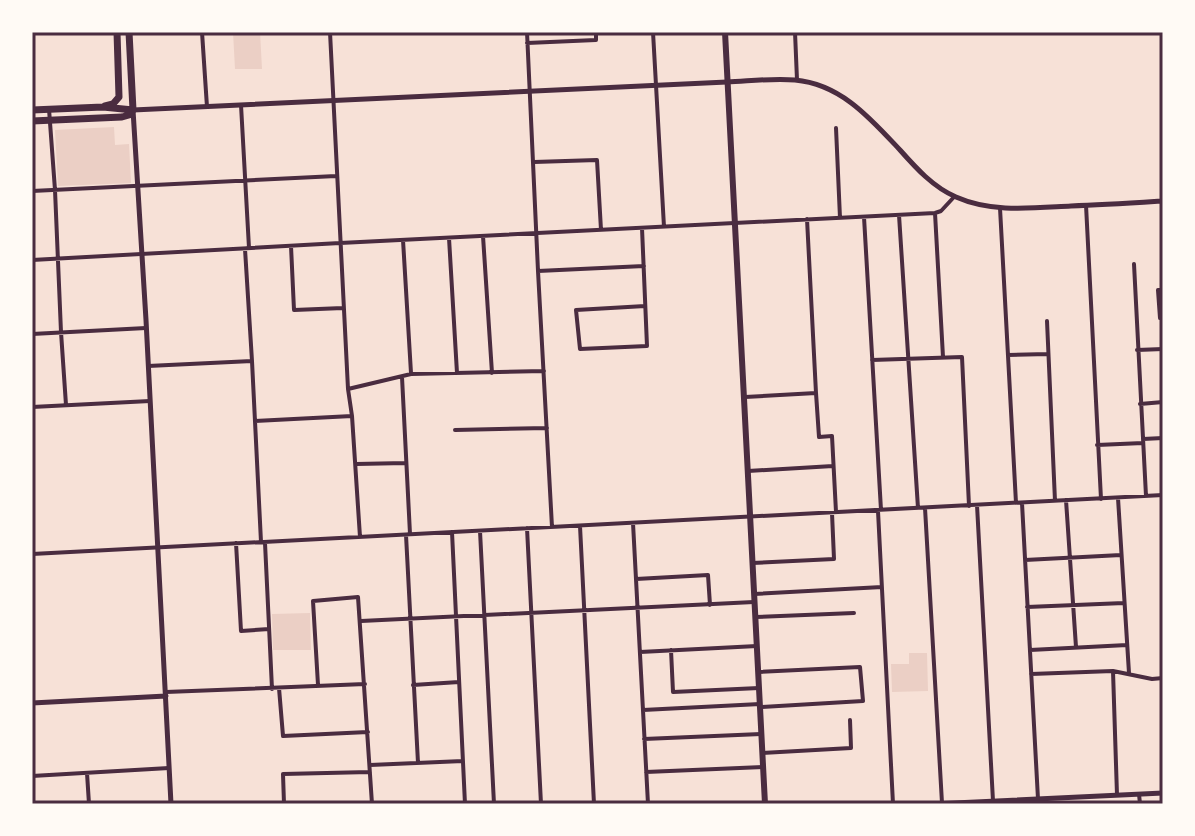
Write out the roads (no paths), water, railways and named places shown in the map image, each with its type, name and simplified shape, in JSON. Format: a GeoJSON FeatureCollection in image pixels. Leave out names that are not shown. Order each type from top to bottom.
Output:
{"type":"FeatureCollection","features":[{"type":"Feature","properties":{"kind":"main road"},"geometry":{"type":"LineString","coordinates":[[103,107],[113,104],[119,97],[117,32]]}},
{"type":"Feature","properties":{"kind":"main road"},"geometry":{"type":"LineString","coordinates":[[32,121],[129,115],[133,110],[129,32]]}},
{"type":"Feature","properties":{"kind":"main road"},"geometry":{"type":"LineString","coordinates":[[725,32],[765,804]]}},
{"type":"Feature","properties":{"kind":"main road"},"geometry":{"type":"LineString","coordinates":[[120,89],[133,110]]}},
{"type":"Feature","properties":{"kind":"main road"},"geometry":{"type":"LineString","coordinates":[[32,110],[103,107],[133,110]]}},
{"type":"Feature","properties":{"kind":"street"},"geometry":{"type":"LineString","coordinates":[[202,32],[207,107]]}},
{"type":"Feature","properties":{"kind":"street"},"geometry":{"type":"LineString","coordinates":[[330,32],[343,308],[360,537]]}},
{"type":"Feature","properties":{"kind":"street"},"geometry":{"type":"LineString","coordinates":[[527,32],[552,527]]}},
{"type":"Feature","properties":{"kind":"street"},"geometry":{"type":"LineString","coordinates":[[527,43],[596,40],[596,32]]}},
{"type":"Feature","properties":{"kind":"street"},"geometry":{"type":"LineString","coordinates":[[653,32],[664,227]]}},
{"type":"Feature","properties":{"kind":"street"},"geometry":{"type":"LineString","coordinates":[[795,32],[797,80]]}},
{"type":"Feature","properties":{"kind":"street"},"geometry":{"type":"LineString","coordinates":[[169,804],[166,694],[133,110],[797,80],[829,90],[859,108],[922,174],[954,197],[1000,208],[1163,201]]}},
{"type":"Feature","properties":{"kind":"street"},"geometry":{"type":"LineString","coordinates":[[241,105],[255,421],[272,689]]}},
{"type":"Feature","properties":{"kind":"street"},"geometry":{"type":"LineString","coordinates":[[49,109],[66,405]]}},
{"type":"Feature","properties":{"kind":"street"},"geometry":{"type":"LineString","coordinates":[[836,128],[840,218]]}},
{"type":"Feature","properties":{"kind":"street"},"geometry":{"type":"LineString","coordinates":[[534,162],[597,160],[601,230]]}},
{"type":"Feature","properties":{"kind":"street"},"geometry":{"type":"LineString","coordinates":[[32,191],[336,176]]}},
{"type":"Feature","properties":{"kind":"street"},"geometry":{"type":"LineString","coordinates":[[32,260],[935,213],[954,197]]}},
{"type":"Feature","properties":{"kind":"street"},"geometry":{"type":"LineString","coordinates":[[1086,205],[1101,499]]}},
{"type":"Feature","properties":{"kind":"street"},"geometry":{"type":"LineString","coordinates":[[1000,208],[1008,355],[1025,560],[1036,801]]}},
{"type":"Feature","properties":{"kind":"street"},"geometry":{"type":"LineString","coordinates":[[935,213],[943,357]]}},
{"type":"Feature","properties":{"kind":"street"},"geometry":{"type":"LineString","coordinates":[[899,215],[918,508]]}},
{"type":"Feature","properties":{"kind":"street"},"geometry":{"type":"LineString","coordinates":[[864,217],[893,804]]}},
{"type":"Feature","properties":{"kind":"street"},"geometry":{"type":"LineString","coordinates":[[752,563],[834,559],[832,436],[819,437],[807,219]]}},
{"type":"Feature","properties":{"kind":"street"},"geometry":{"type":"LineString","coordinates":[[642,228],[647,346],[580,349],[576,310],[645,306]]}},
{"type":"Feature","properties":{"kind":"street"},"geometry":{"type":"LineString","coordinates":[[483,236],[492,373]]}},
{"type":"Feature","properties":{"kind":"street"},"geometry":{"type":"LineString","coordinates":[[449,238],[457,373]]}},
{"type":"Feature","properties":{"kind":"street"},"geometry":{"type":"LineString","coordinates":[[403,240],[411,374]]}},
{"type":"Feature","properties":{"kind":"street"},"geometry":{"type":"LineString","coordinates":[[291,246],[294,310],[343,308]]}},
{"type":"Feature","properties":{"kind":"street"},"geometry":{"type":"LineString","coordinates":[[1134,264],[1146,496]]}},
{"type":"Feature","properties":{"kind":"street"},"geometry":{"type":"LineString","coordinates":[[538,271],[644,266]]}},
{"type":"Feature","properties":{"kind":"street"},"geometry":{"type":"LineString","coordinates":[[1160,318],[1158,290],[1163,290]]}},
{"type":"Feature","properties":{"kind":"street"},"geometry":{"type":"LineString","coordinates":[[1047,321],[1055,501]]}},
{"type":"Feature","properties":{"kind":"street"},"geometry":{"type":"LineString","coordinates":[[32,334],[146,328]]}},
{"type":"Feature","properties":{"kind":"street"},"geometry":{"type":"LineString","coordinates":[[1137,350],[1163,349]]}},
{"type":"Feature","properties":{"kind":"street"},"geometry":{"type":"LineString","coordinates":[[1008,355],[1048,354]]}},
{"type":"Feature","properties":{"kind":"street"},"geometry":{"type":"LineString","coordinates":[[872,360],[962,357],[969,506]]}},
{"type":"Feature","properties":{"kind":"street"},"geometry":{"type":"LineString","coordinates":[[148,366],[252,361]]}},
{"type":"Feature","properties":{"kind":"street"},"geometry":{"type":"LineString","coordinates":[[348,389],[411,374],[544,371]]}},
{"type":"Feature","properties":{"kind":"street"},"geometry":{"type":"LineString","coordinates":[[402,377],[418,763]]}},
{"type":"Feature","properties":{"kind":"street"},"geometry":{"type":"LineString","coordinates":[[744,397],[816,393]]}},
{"type":"Feature","properties":{"kind":"street"},"geometry":{"type":"LineString","coordinates":[[32,407],[150,401]]}},
{"type":"Feature","properties":{"kind":"street"},"geometry":{"type":"LineString","coordinates":[[1140,404],[1163,402]]}},
{"type":"Feature","properties":{"kind":"street"},"geometry":{"type":"LineString","coordinates":[[255,421],[352,416]]}},
{"type":"Feature","properties":{"kind":"street"},"geometry":{"type":"LineString","coordinates":[[455,430],[547,428]]}},
{"type":"Feature","properties":{"kind":"street"},"geometry":{"type":"LineString","coordinates":[[1097,445],[1163,438]]}},
{"type":"Feature","properties":{"kind":"street"},"geometry":{"type":"LineString","coordinates":[[355,464],[406,463]]}},
{"type":"Feature","properties":{"kind":"street"},"geometry":{"type":"LineString","coordinates":[[748,471],[833,466]]}},
{"type":"Feature","properties":{"kind":"street"},"geometry":{"type":"LineString","coordinates":[[32,554],[1163,495]]}},
{"type":"Feature","properties":{"kind":"street"},"geometry":{"type":"LineString","coordinates":[[1118,498],[1129,673]]}},
{"type":"Feature","properties":{"kind":"street"},"geometry":{"type":"LineString","coordinates":[[1066,500],[1076,647]]}},
{"type":"Feature","properties":{"kind":"street"},"geometry":{"type":"LineString","coordinates":[[977,505],[993,801]]}},
{"type":"Feature","properties":{"kind":"street"},"geometry":{"type":"LineString","coordinates":[[925,508],[942,803]]}},
{"type":"Feature","properties":{"kind":"street"},"geometry":{"type":"LineString","coordinates":[[633,523],[648,804]]}},
{"type":"Feature","properties":{"kind":"street"},"geometry":{"type":"LineString","coordinates":[[580,526],[594,804]]}},
{"type":"Feature","properties":{"kind":"street"},"geometry":{"type":"LineString","coordinates":[[527,528],[541,804]]}},
{"type":"Feature","properties":{"kind":"street"},"geometry":{"type":"LineString","coordinates":[[480,531],[494,804]]}},
{"type":"Feature","properties":{"kind":"street"},"geometry":{"type":"LineString","coordinates":[[452,532],[465,804]]}},
{"type":"Feature","properties":{"kind":"street"},"geometry":{"type":"LineString","coordinates":[[236,543],[241,631],[269,629]]}},
{"type":"Feature","properties":{"kind":"street"},"geometry":{"type":"LineString","coordinates":[[1025,560],[1121,555]]}},
{"type":"Feature","properties":{"kind":"street"},"geometry":{"type":"LineString","coordinates":[[636,579],[708,575],[710,605]]}},
{"type":"Feature","properties":{"kind":"street"},"geometry":{"type":"LineString","coordinates":[[361,621],[710,605],[882,587]]}},
{"type":"Feature","properties":{"kind":"street"},"geometry":{"type":"LineString","coordinates":[[318,685],[313,601],[358,597],[372,804]]}},
{"type":"Feature","properties":{"kind":"street"},"geometry":{"type":"LineString","coordinates":[[1027,607],[1125,603]]}},
{"type":"Feature","properties":{"kind":"street"},"geometry":{"type":"LineString","coordinates":[[755,617],[854,613]]}},
{"type":"Feature","properties":{"kind":"street"},"geometry":{"type":"LineString","coordinates":[[1029,650],[1127,645]]}},
{"type":"Feature","properties":{"kind":"street"},"geometry":{"type":"LineString","coordinates":[[640,652],[757,646]]}},
{"type":"Feature","properties":{"kind":"street"},"geometry":{"type":"LineString","coordinates":[[671,650],[673,692],[759,688]]}},
{"type":"Feature","properties":{"kind":"street"},"geometry":{"type":"LineString","coordinates":[[643,710],[863,701],[860,667],[758,672]]}},
{"type":"Feature","properties":{"kind":"street"},"geometry":{"type":"LineString","coordinates":[[1031,674],[1113,671],[1152,679],[1163,678]]}},
{"type":"Feature","properties":{"kind":"street"},"geometry":{"type":"LineString","coordinates":[[1113,671],[1117,795]]}},
{"type":"Feature","properties":{"kind":"street"},"geometry":{"type":"LineString","coordinates":[[413,685],[459,682]]}},
{"type":"Feature","properties":{"kind":"street"},"geometry":{"type":"LineString","coordinates":[[32,703],[365,684]]}},
{"type":"Feature","properties":{"kind":"street"},"geometry":{"type":"LineString","coordinates":[[279,688],[283,736],[368,732]]}},
{"type":"Feature","properties":{"kind":"street"},"geometry":{"type":"LineString","coordinates":[[762,753],[851,748],[850,720]]}},
{"type":"Feature","properties":{"kind":"street"},"geometry":{"type":"LineString","coordinates":[[644,739],[761,734]]}},
{"type":"Feature","properties":{"kind":"street"},"geometry":{"type":"LineString","coordinates":[[370,765],[463,761]]}},
{"type":"Feature","properties":{"kind":"street"},"geometry":{"type":"LineString","coordinates":[[646,772],[763,767]]}},
{"type":"Feature","properties":{"kind":"street"},"geometry":{"type":"LineString","coordinates":[[32,776],[169,768]]}},
{"type":"Feature","properties":{"kind":"street"},"geometry":{"type":"LineString","coordinates":[[284,804],[283,774],[370,772]]}},
{"type":"Feature","properties":{"kind":"street"},"geometry":{"type":"LineString","coordinates":[[87,773],[89,804]]}},
{"type":"Feature","properties":{"kind":"street"},"geometry":{"type":"LineString","coordinates":[[933,804],[1163,793]]}},
{"type":"Feature","properties":{"kind":"street"},"geometry":{"type":"LineString","coordinates":[[1139,794],[1140,804]]}},
{"type":"Feature","properties":{"kind":"street"},"geometry":{"type":"LineString","coordinates":[[1087,796],[1088,804]]}}]}
